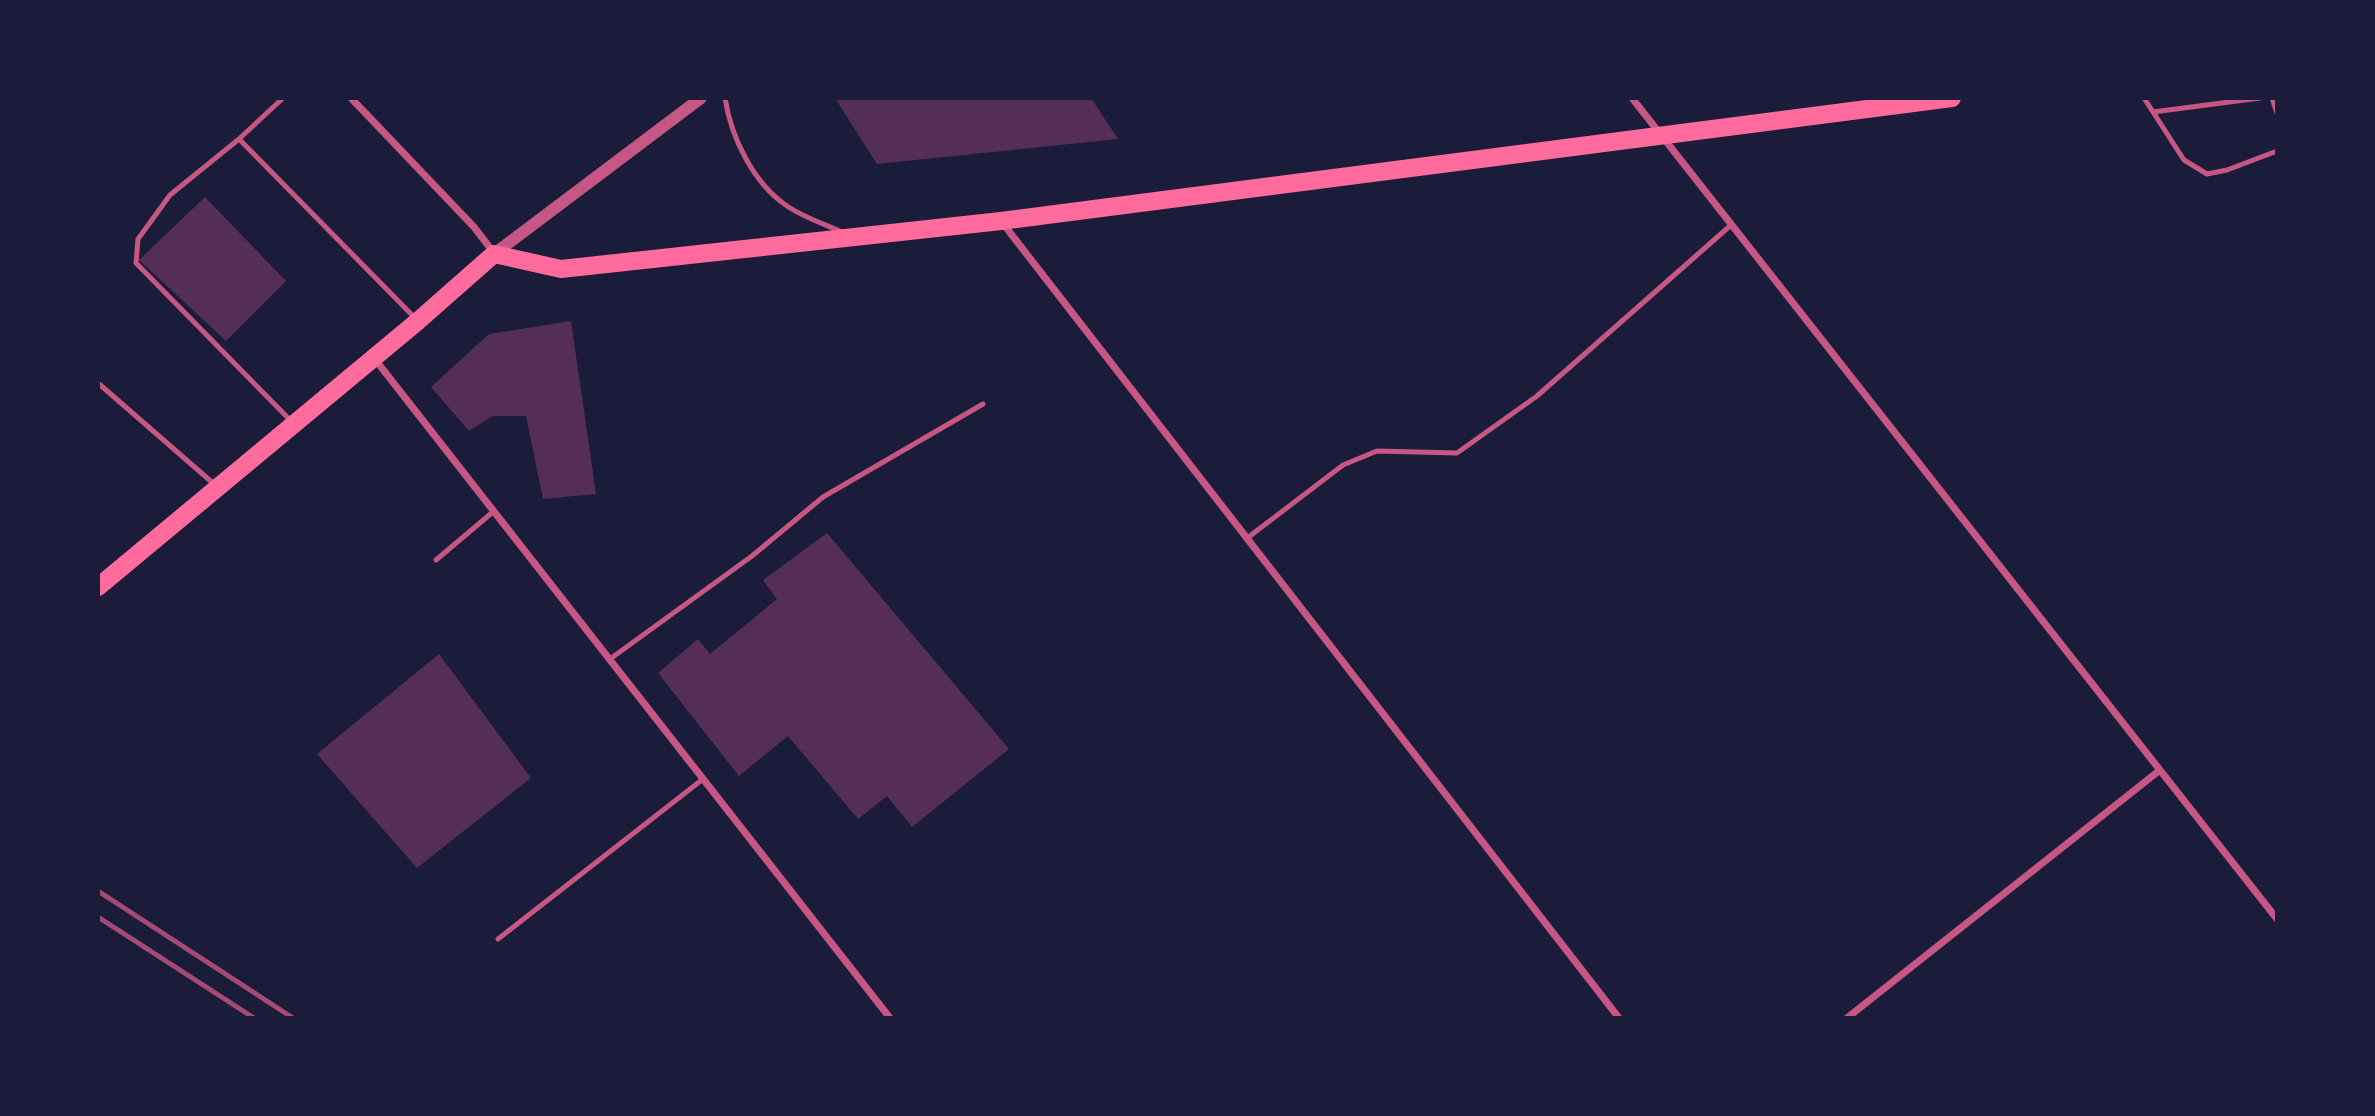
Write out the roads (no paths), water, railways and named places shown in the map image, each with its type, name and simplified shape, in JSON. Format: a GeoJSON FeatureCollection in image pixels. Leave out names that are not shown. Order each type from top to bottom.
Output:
{"type":"FeatureCollection","features":[{"type":"Feature","properties":{"kind":"main road"},"geometry":{"type":"LineString","coordinates":[[98,587],[216,486],[418,321],[494,254],[561,269],[1001,221],[1952,98]]}},
{"type":"Feature","properties":{"kind":"street"},"geometry":{"type":"LineString","coordinates":[[351,98],[474,227],[494,254],[701,98]]}},
{"type":"Feature","properties":{"kind":"street"},"geometry":{"type":"LineString","coordinates":[[1632,98],[2277,919]]}},
{"type":"Feature","properties":{"kind":"street"},"geometry":{"type":"LineString","coordinates":[[1001,221],[1619,1018]]}},
{"type":"Feature","properties":{"kind":"street"},"geometry":{"type":"LineString","coordinates":[[373,358],[890,1018]]}},
{"type":"Feature","properties":{"kind":"street"},"geometry":{"type":"LineString","coordinates":[[1847,1018],[2160,770]]}},
{"type":"Feature","properties":{"kind":"lane"},"geometry":{"type":"LineString","coordinates":[[283,98],[239,139],[170,195],[138,239],[135,262],[293,424]]}},
{"type":"Feature","properties":{"kind":"lane"},"geometry":{"type":"LineString","coordinates":[[724,98],[727,114],[739,144],[763,184],[787,206],[851,237]]}},
{"type":"Feature","properties":{"kind":"lane"},"geometry":{"type":"LineString","coordinates":[[2144,98],[2184,160],[2207,174],[2227,170],[2277,151]]}},
{"type":"Feature","properties":{"kind":"lane"},"geometry":{"type":"LineString","coordinates":[[2153,112],[2260,98]]}},
{"type":"Feature","properties":{"kind":"lane"},"geometry":{"type":"LineString","coordinates":[[2272,98],[2277,113]]}},
{"type":"Feature","properties":{"kind":"lane"},"geometry":{"type":"LineString","coordinates":[[239,139],[418,321]]}},
{"type":"Feature","properties":{"kind":"lane"},"geometry":{"type":"LineString","coordinates":[[1246,539],[1343,465],[1377,451],[1457,453],[1537,396],[1731,225]]}},
{"type":"Feature","properties":{"kind":"lane"},"geometry":{"type":"LineString","coordinates":[[98,383],[216,486]]}},
{"type":"Feature","properties":{"kind":"lane"},"geometry":{"type":"LineString","coordinates":[[610,659],[752,556],[822,497],[983,404]]}},
{"type":"Feature","properties":{"kind":"lane"},"geometry":{"type":"LineString","coordinates":[[436,560],[494,511]]}},
{"type":"Feature","properties":{"kind":"lane"},"geometry":{"type":"LineString","coordinates":[[498,939],[704,779]]}},
{"type":"Feature","properties":{"kind":"railway"},"geometry":{"type":"LineString","coordinates":[[98,891],[293,1018]]}},
{"type":"Feature","properties":{"kind":"railway"},"geometry":{"type":"LineString","coordinates":[[98,917],[254,1018]]}}]}
